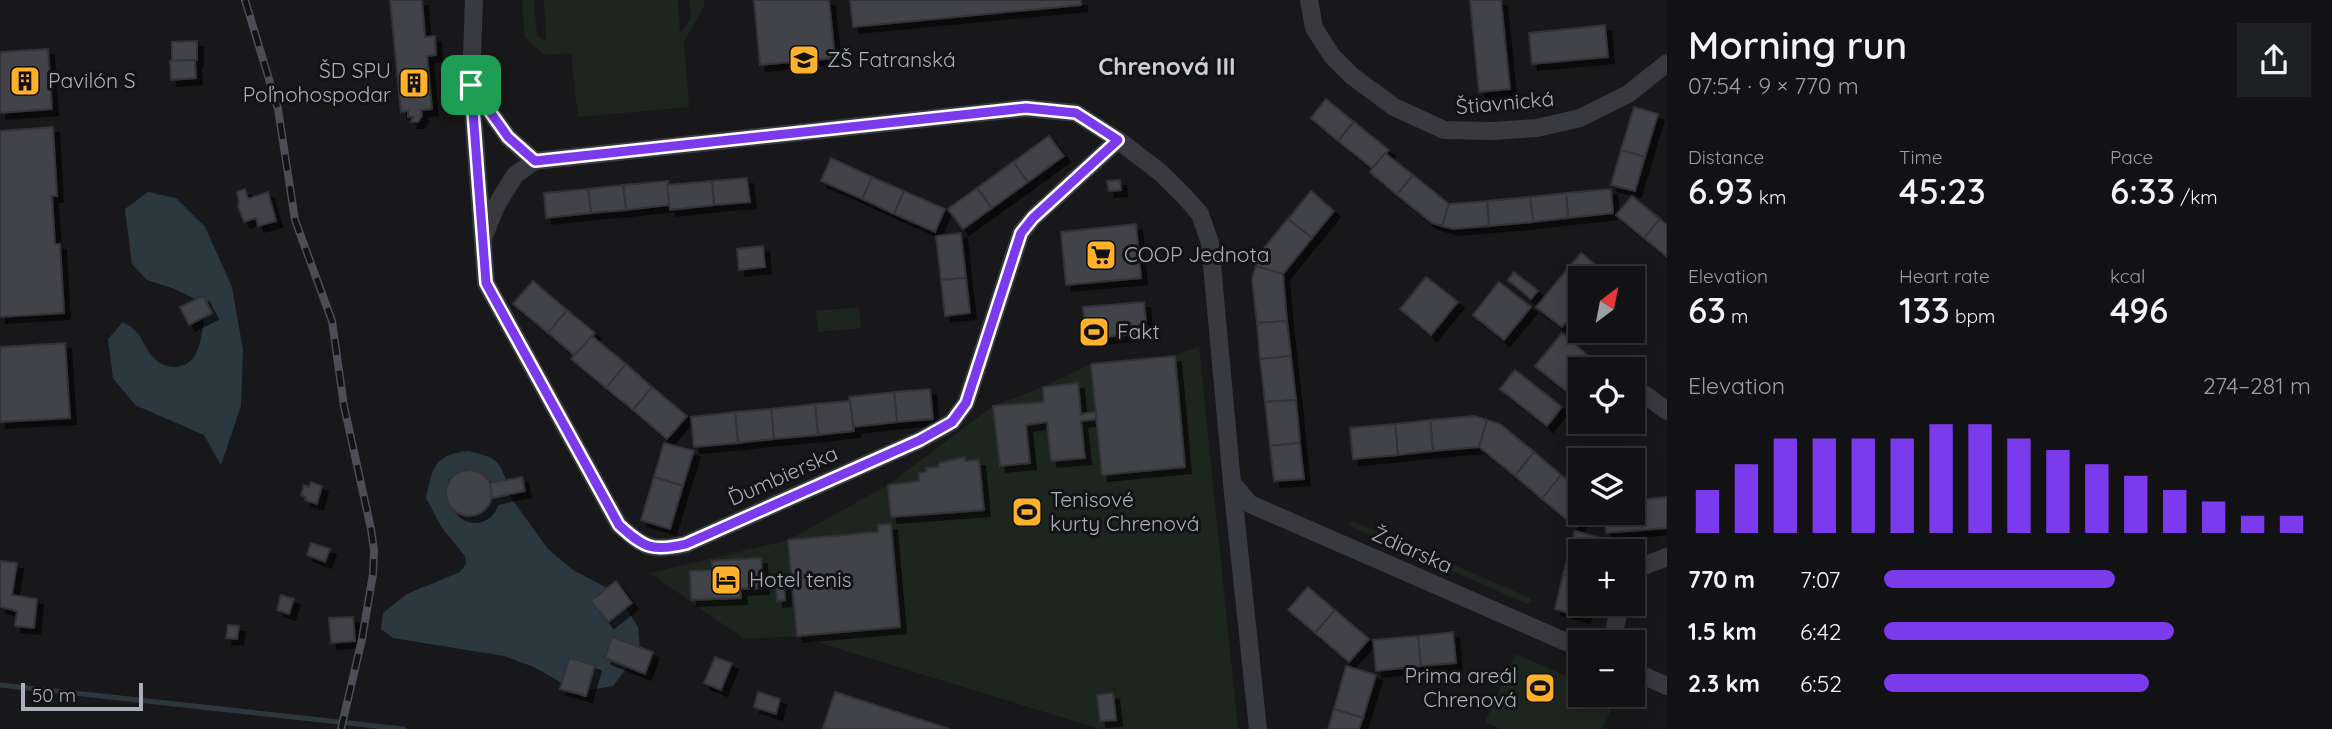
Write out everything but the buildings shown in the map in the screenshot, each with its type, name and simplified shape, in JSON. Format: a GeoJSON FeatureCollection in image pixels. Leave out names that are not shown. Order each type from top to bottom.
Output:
{"type":"FeatureCollection","features":[{"type":"Feature","properties":{"kind":"street","name":"Ďumbierska"},"geometry":{"type":"LineString","coordinates":[[474,0],[471,85],[486,283],[619,525],[638,543],[664,549],[699,538],[920,440],[952,422],[966,403],[1021,233],[1033,218],[1118,140]]}},
{"type":"Feature","properties":{"kind":"street","name":"Štiavnická"},"geometry":{"type":"LineString","coordinates":[[1310,0],[1314,29],[1332,56],[1345,69],[1394,107],[1444,130],[1537,128],[1580,118],[1628,94],[1667,64]]}},
{"type":"Feature","properties":{"kind":"street"},"geometry":{"type":"LineString","coordinates":[[471,85],[508,137],[535,161],[1026,108],[1076,113],[1118,140],[1161,173],[1200,214],[1210,243],[1258,729]]}},
{"type":"Feature","properties":{"kind":"street","name":"Ďumbierska"},"geometry":{"type":"LineString","coordinates":[[483,238],[496,206],[515,175],[535,161]]}},
{"type":"Feature","properties":{"kind":"street"},"geometry":{"type":"LineString","coordinates":[[1645,395],[1667,411]]}},
{"type":"Feature","properties":{"kind":"street","name":"Ždiarska"},"geometry":{"type":"LineString","coordinates":[[1232,483],[1250,504],[1568,643]]}},
{"type":"Feature","properties":{"kind":"street"},"geometry":{"type":"LineString","coordinates":[[1645,565],[1667,557]]}},
{"type":"Feature","properties":{"kind":"street"},"geometry":{"type":"LineString","coordinates":[[1645,676],[1667,686]]}},
{"type":"Feature","properties":{"kind":"shaded area"},"geometry":{"type":"Polygon","coordinates":[[[522,0],[534,0],[537,36],[546,41],[544,0],[678,0],[680,33],[691,18],[689,0],[704,0],[704,6],[684,42],[689,107],[578,117],[571,53],[544,55],[525,37],[522,0]]]}},
{"type":"Feature","properties":{"kind":"shaded area"},"geometry":{"type":"Polygon","coordinates":[[[148,192],[176,198],[205,227],[232,287],[243,350],[241,406],[221,465],[204,435],[135,405],[113,378],[108,339],[123,322],[136,331],[157,361],[176,367],[191,361],[195,355],[204,318],[212,313],[204,296],[195,299],[147,280],[132,264],[125,209],[148,192]]]}},
{"type":"Feature","properties":{"kind":"shaded area"},"geometry":{"type":"Polygon","coordinates":[[[859,307],[861,328],[818,332],[816,311],[859,307]]]}},
{"type":"Feature","properties":{"kind":"shaded area","name":"Tenisové kurty Chrenová"},"geometry":{"type":"Polygon","coordinates":[[[1199,346],[1238,729],[1100,729],[797,636],[744,639],[650,573],[789,540],[888,485],[993,406],[1043,387],[1091,364],[1175,356],[1199,346]]]}},
{"type":"Feature","properties":{"kind":"shaded area"},"geometry":{"type":"Polygon","coordinates":[[[468,451],[497,462],[506,480],[490,483],[480,472],[465,469],[449,479],[446,498],[455,513],[472,518],[486,511],[492,498],[509,495],[548,549],[573,570],[607,588],[591,601],[607,622],[626,608],[638,627],[640,648],[612,638],[605,658],[627,667],[613,686],[588,690],[595,665],[562,683],[534,667],[504,656],[393,638],[381,629],[383,613],[407,594],[460,572],[466,564],[465,556],[442,528],[426,498],[436,465],[448,456],[468,451]]]}},
{"type":"Feature","properties":{"kind":"shaded area"},"geometry":{"type":"Polygon","coordinates":[[[1352,521],[1530,598],[1532,602],[1527,604],[1350,526],[1348,522],[1352,521]]]}},
{"type":"Feature","properties":{"kind":"shaded area","name":"Prima areál Chrenová"},"geometry":{"type":"Polygon","coordinates":[[[1516,654],[1568,677],[1568,707],[1612,707],[1602,729],[1501,729],[1485,722],[1516,654]]]}},
{"type":"Feature","properties":{"kind":"waterway"},"geometry":{"type":"LineString","coordinates":[[0,685],[404,729]]}},
{"type":"Feature","properties":{"kind":"railway"},"geometry":{"type":"LineString","coordinates":[[245,0],[278,109],[295,220],[332,321],[344,406],[374,550],[373,574],[362,639],[341,729]]}},
{"type":"Feature","properties":{"kind":"place","name":"ZŠ Fatranská"},"geometry":{"type":"Point","coordinates":[804,60]}},
{"type":"Feature","properties":{"kind":"place","name":"Pavilón S"},"geometry":{"type":"Point","coordinates":[25,81]}},
{"type":"Feature","properties":{"kind":"place","name":"ŠD SPU Poľnohospodar"},"geometry":{"type":"Point","coordinates":[414,83]}},
{"type":"Feature","properties":{"kind":"place","name":"COOP Jednota"},"geometry":{"type":"Point","coordinates":[1101,255]}},
{"type":"Feature","properties":{"kind":"place","name":"Fakt"},"geometry":{"type":"Point","coordinates":[1094,332]}},
{"type":"Feature","properties":{"kind":"place","name":"Tenisové kurty Chrenová"},"geometry":{"type":"Point","coordinates":[1027,512]}},
{"type":"Feature","properties":{"kind":"place","name":"Hotel tenis"},"geometry":{"type":"Point","coordinates":[726,580]}},
{"type":"Feature","properties":{"kind":"place","name":"Prima areál Chrenová"},"geometry":{"type":"Point","coordinates":[1540,688]}},
{"type":"Feature","properties":{"kind":"district","name":"Chrenová III"},"geometry":{"type":"Point","coordinates":[1167,67]}},
{"type":"Feature","properties":{"kind":"route"},"geometry":{"type":"LineString","coordinates":[[471,85],[508,137],[535,161],[1026,108],[1076,113],[1118,140],[1033,218],[1021,233],[966,403],[952,422],[920,440],[686,544],[664,549],[638,543],[619,525],[486,283],[471,85]]}}]}
